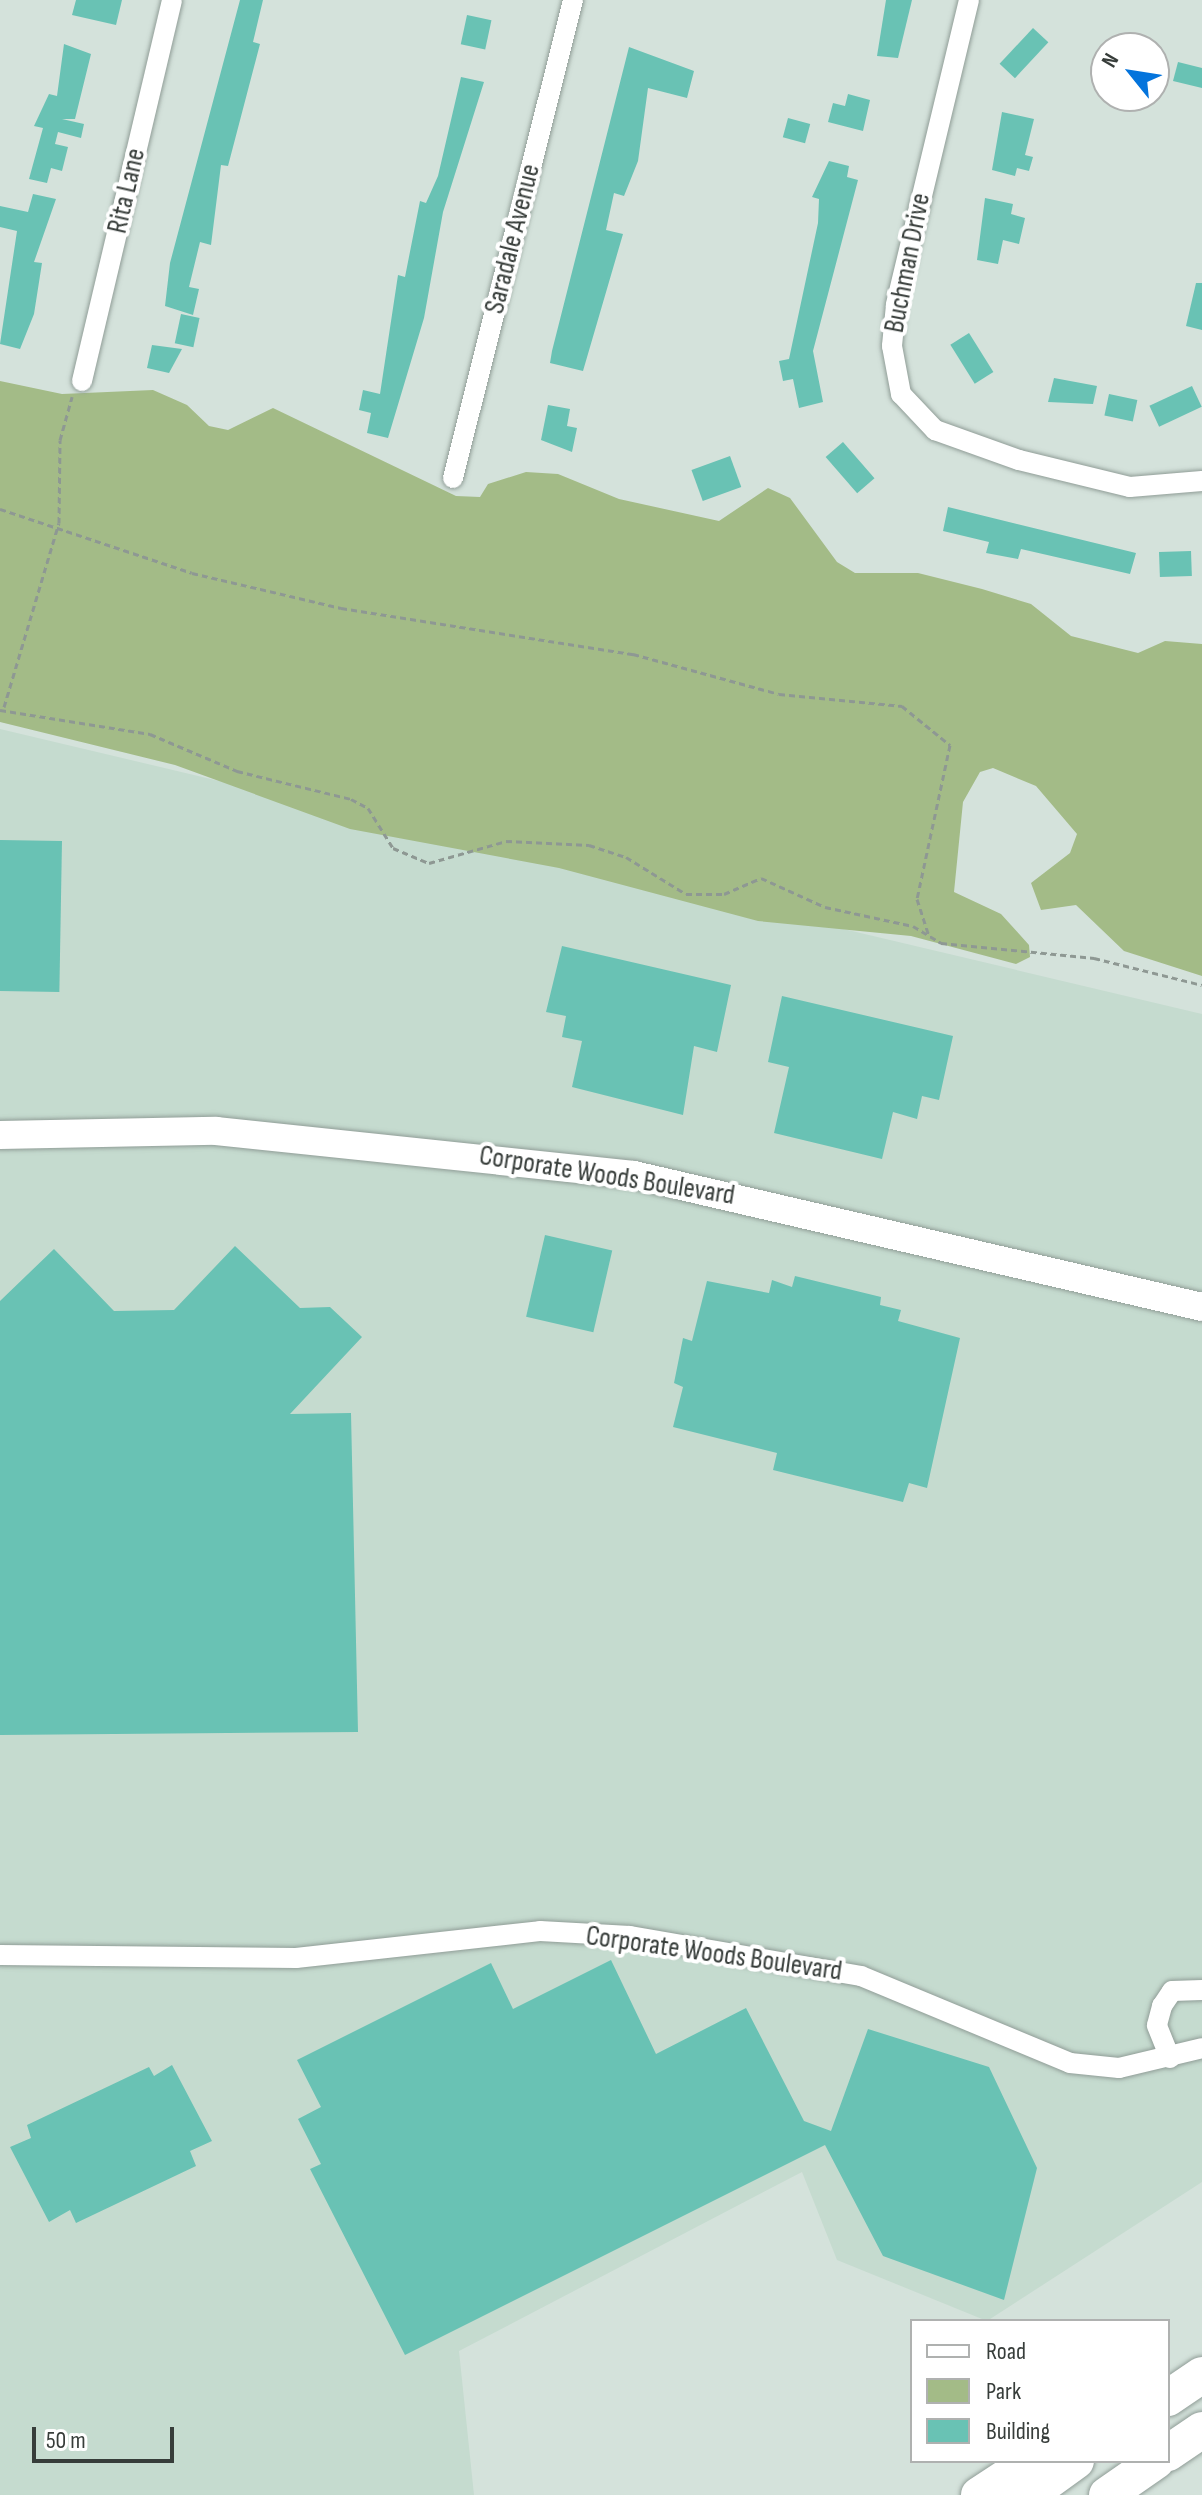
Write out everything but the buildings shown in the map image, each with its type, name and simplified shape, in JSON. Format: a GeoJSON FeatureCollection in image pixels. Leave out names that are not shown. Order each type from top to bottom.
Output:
{"type":"FeatureCollection","features":[{"type":"Feature","properties":{"kind":"highway"},"geometry":{"type":"LineString","coordinates":[[1170,2374],[1202,2355]]}},
{"type":"Feature","properties":{"kind":"highway"},"geometry":{"type":"LineString","coordinates":[[1170,2397],[1202,2375]]}},
{"type":"Feature","properties":{"kind":"highway"},"geometry":{"type":"LineString","coordinates":[[1170,2452],[1202,2430]]}},
{"type":"Feature","properties":{"kind":"highway"},"geometry":{"type":"LineString","coordinates":[[979,2495],[1028,2463]]}},
{"type":"Feature","properties":{"kind":"highway"},"geometry":{"type":"LineString","coordinates":[[1029,2495],[1073,2463]]}},
{"type":"Feature","properties":{"kind":"highway"},"geometry":{"type":"LineString","coordinates":[[1107,2495],[1153,2463]]}},
{"type":"Feature","properties":{"kind":"street","name":"Rita Lane"},"geometry":{"type":"LineString","coordinates":[[82,381],[172,0]]}},
{"type":"Feature","properties":{"kind":"street","name":"Saradale Avenue"},"geometry":{"type":"LineString","coordinates":[[453,478],[573,0]]}},
{"type":"Feature","properties":{"kind":"street","name":"Buchman Drive"},"geometry":{"type":"LineString","coordinates":[[969,0],[896,305],[892,346],[901,394],[935,430],[1019,460],[1130,487],[1202,481]]}},
{"type":"Feature","properties":{"kind":"street","name":"Corporate Woods Boulevard"},"geometry":{"type":"LineString","coordinates":[[0,1135],[216,1131],[619,1173],[1202,1307]]}},
{"type":"Feature","properties":{"kind":"street","name":"Corporate Woods Boulevard"},"geometry":{"type":"LineString","coordinates":[[0,1955],[296,1958],[540,1931],[630,1936],[861,1976],[1070,2063],[1119,2068],[1202,2048]]}},
{"type":"Feature","properties":{"kind":"street"},"geometry":{"type":"LineString","coordinates":[[1170,2058],[1157,2025],[1162,2006],[1172,1991],[1202,1990]]}},
{"type":"Feature","properties":{"kind":"path"},"geometry":{"type":"LineString","coordinates":[[82,381],[60,440],[57,531],[2,708],[150,734],[237,771],[351,799],[368,808],[393,848],[417,860],[439,862],[506,841],[589,845],[626,857],[686,894],[724,894],[761,878],[825,907],[905,923],[929,936],[1094,958],[1202,985]]}},
{"type":"Feature","properties":{"kind":"path"},"geometry":{"type":"LineString","coordinates":[[0,509],[57,531],[341,608],[633,654],[779,694],[902,706],[950,745],[917,899],[929,936]]}},
{"type":"Feature","properties":{"kind":"shaded area"},"geometry":{"type":"Polygon","coordinates":[[[0,729],[1202,1014],[1202,2182],[990,2319],[982,2319],[837,2260],[802,2172],[459,2351],[474,2495],[0,2495],[0,729]]]}},
{"type":"Feature","properties":{"kind":"green space"},"geometry":{"type":"Polygon","coordinates":[[[0,381],[62,394],[153,390],[187,405],[209,426],[228,430],[273,408],[456,496],[480,497],[488,484],[526,472],[558,474],[619,499],[719,521],[768,488],[790,498],[837,562],[855,573],[918,573],[982,589],[1031,604],[1071,636],[1138,653],[1165,641],[1202,644],[1202,976],[1124,951],[1076,905],[1041,910],[1031,883],[1070,853],[1077,834],[1036,786],[993,768],[980,772],[963,802],[954,892],[1001,914],[1029,945],[1030,957],[1016,964],[911,936],[758,921],[559,868],[350,829],[175,765],[0,722],[0,381]]]}}]}
